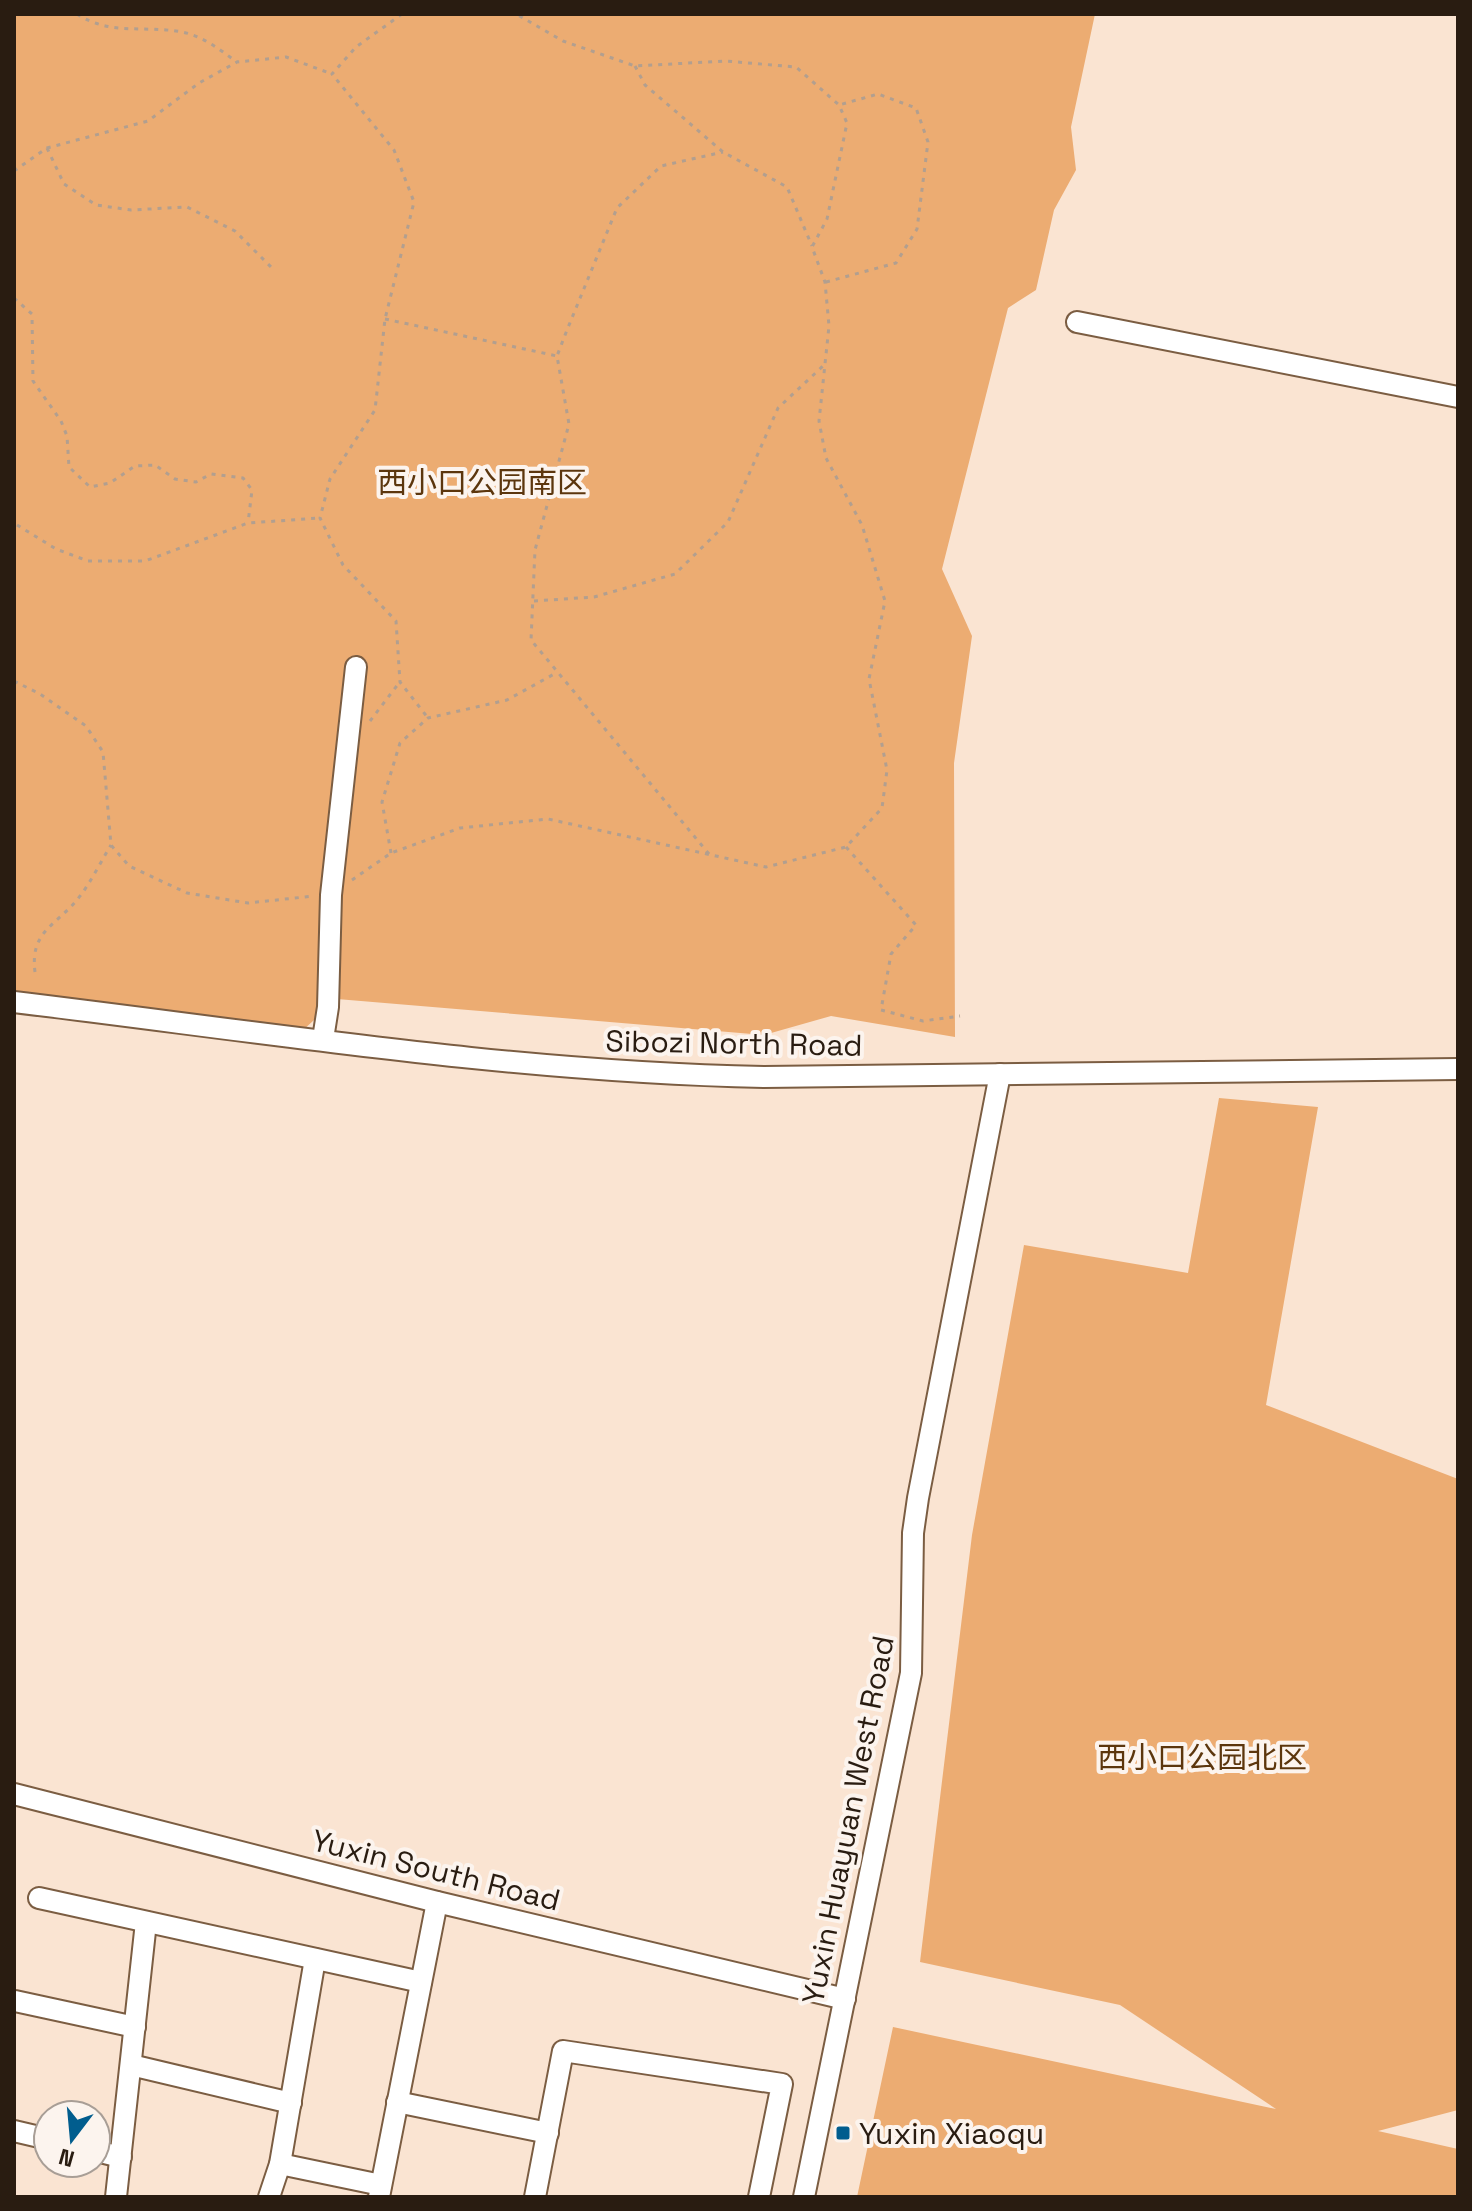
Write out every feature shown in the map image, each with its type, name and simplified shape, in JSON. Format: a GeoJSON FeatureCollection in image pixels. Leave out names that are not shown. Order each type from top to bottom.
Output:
{"type":"FeatureCollection","features":[{"type":"Feature","properties":{"kind":"street"},"geometry":{"type":"LineString","coordinates":[[1077,322],[1458,397]]}},
{"type":"Feature","properties":{"kind":"street"},"geometry":{"type":"LineString","coordinates":[[323,1039],[328,1007],[331,895],[356,667]]}},
{"type":"Feature","properties":{"kind":"street","name":"Sibozi North Road"},"geometry":{"type":"LineString","coordinates":[[14,1002],[607,1072],[764,1077],[1458,1069]]}},
{"type":"Feature","properties":{"kind":"street","name":"Yuxin Huayuan West Road"},"geometry":{"type":"LineString","coordinates":[[804,2197],[911,1673],[913,1533],[918,1498],[1000,1074]]}},
{"type":"Feature","properties":{"kind":"street","name":"Yuxin South Road"},"geometry":{"type":"LineString","coordinates":[[14,1794],[437,1902],[845,1999]]}},
{"type":"Feature","properties":{"kind":"street"},"geometry":{"type":"LineString","coordinates":[[39,1898],[421,1982]]}},
{"type":"Feature","properties":{"kind":"street"},"geometry":{"type":"LineString","coordinates":[[280,2164],[380,2191],[437,1902]]}},
{"type":"Feature","properties":{"kind":"street"},"geometry":{"type":"LineString","coordinates":[[116,2197],[146,1922]]}},
{"type":"Feature","properties":{"kind":"street"},"geometry":{"type":"LineString","coordinates":[[269,2197],[280,2164],[315,1959]]}},
{"type":"Feature","properties":{"kind":"street"},"geometry":{"type":"LineString","coordinates":[[15,2001],[135,2027]]}},
{"type":"Feature","properties":{"kind":"street"},"geometry":{"type":"LineString","coordinates":[[535,2197],[563,2051],[782,2084],[759,2197]]}},
{"type":"Feature","properties":{"kind":"street"},"geometry":{"type":"LineString","coordinates":[[131,2065],[291,2103]]}},
{"type":"Feature","properties":{"kind":"street"},"geometry":{"type":"LineString","coordinates":[[397,2102],[548,2133]]}},
{"type":"Feature","properties":{"kind":"street"},"geometry":{"type":"LineString","coordinates":[[112,2155],[121,2157]]}},
{"type":"Feature","properties":{"kind":"path"},"geometry":{"type":"LineString","coordinates":[[77,14],[118,30],[182,32],[212,44],[237,62]]}},
{"type":"Feature","properties":{"kind":"path"},"geometry":{"type":"LineString","coordinates":[[332,74],[356,47],[402,14]]}},
{"type":"Feature","properties":{"kind":"path"},"geometry":{"type":"LineString","coordinates":[[516,14],[563,41],[635,66],[725,61],[796,67],[839,105],[847,123],[827,219],[812,247]]}},
{"type":"Feature","properties":{"kind":"path"},"geometry":{"type":"LineString","coordinates":[[14,171],[47,148],[148,121],[199,83],[237,62],[286,57],[332,74],[394,150],[414,202],[385,319],[375,410],[330,479],[320,518],[343,565],[396,621],[400,682],[428,718]]}},
{"type":"Feature","properties":{"kind":"path"},"geometry":{"type":"LineString","coordinates":[[14,681],[40,694],[86,726],[103,752],[111,845],[129,866],[187,893],[248,903],[331,895],[391,853],[460,828],[548,819],[766,867],[846,847],[882,808],[887,770],[869,679],[885,601],[862,525],[826,458],[819,421],[829,326],[825,282],[787,187],[723,152],[645,85],[635,66]]}},
{"type":"Feature","properties":{"kind":"path"},"geometry":{"type":"LineString","coordinates":[[825,282],[896,263],[917,229],[928,142],[916,108],[878,94],[839,105]]}},
{"type":"Feature","properties":{"kind":"path"},"geometry":{"type":"LineString","coordinates":[[47,148],[64,184],[96,205],[131,210],[187,207],[235,231],[271,267]]}},
{"type":"Feature","properties":{"kind":"path"},"geometry":{"type":"LineString","coordinates":[[709,854],[531,640],[535,550],[569,424],[557,356],[617,208],[661,166],[723,152]]}},
{"type":"Feature","properties":{"kind":"path"},"geometry":{"type":"LineString","coordinates":[[14,298],[32,314],[33,381],[64,428],[69,467],[90,487],[110,483],[135,466],[155,465],[175,479],[196,482],[211,474],[243,478],[252,490],[248,523]]}},
{"type":"Feature","properties":{"kind":"path"},"geometry":{"type":"LineString","coordinates":[[385,319],[557,356]]}},
{"type":"Feature","properties":{"kind":"path"},"geometry":{"type":"LineString","coordinates":[[533,601],[594,597],[675,574],[728,522],[778,408],[823,366]]}},
{"type":"Feature","properties":{"kind":"path"},"geometry":{"type":"LineString","coordinates":[[14,535],[15,522],[56,549],[88,561],[145,561],[248,523],[320,518]]}},
{"type":"Feature","properties":{"kind":"path"},"geometry":{"type":"LineString","coordinates":[[391,853],[382,802],[400,743],[428,718],[507,700],[556,673]]}},
{"type":"Feature","properties":{"kind":"path"},"geometry":{"type":"LineString","coordinates":[[349,730],[366,727],[400,682]]}},
{"type":"Feature","properties":{"kind":"path"},"geometry":{"type":"LineString","coordinates":[[35,972],[33,955],[38,938],[78,898],[111,845]]}},
{"type":"Feature","properties":{"kind":"path"},"geometry":{"type":"LineString","coordinates":[[846,847],[916,925],[891,954],[881,1010],[923,1021],[960,1016]]}},
{"type":"Feature","properties":{"kind":"green space","name":"西小口公园南区"},"geometry":{"type":"Polygon","coordinates":[[[14,14],[1095,14],[1071,127],[1076,170],[1054,210],[1036,290],[1008,308],[942,569],[972,636],[954,763],[955,1037],[831,1016],[764,1035],[337,999],[302,1031],[14,998],[14,14]]]}},
{"type":"Feature","properties":{"kind":"green space","name":"西小口公园北区"},"geometry":{"type":"Polygon","coordinates":[[[1219,1098],[1318,1107],[1266,1405],[1458,1479],[1458,2110],[1378,2131],[1458,2149],[1458,2197],[857,2197],[893,2027],[1276,2109],[1120,2005],[920,1962],[972,1535],[1024,1245],[1188,1273],[1219,1098]]]}},
{"type":"Feature","properties":{"kind":"place","name":"Yuxin Xiaoqu"},"geometry":{"type":"Point","coordinates":[843,2133]}}]}
